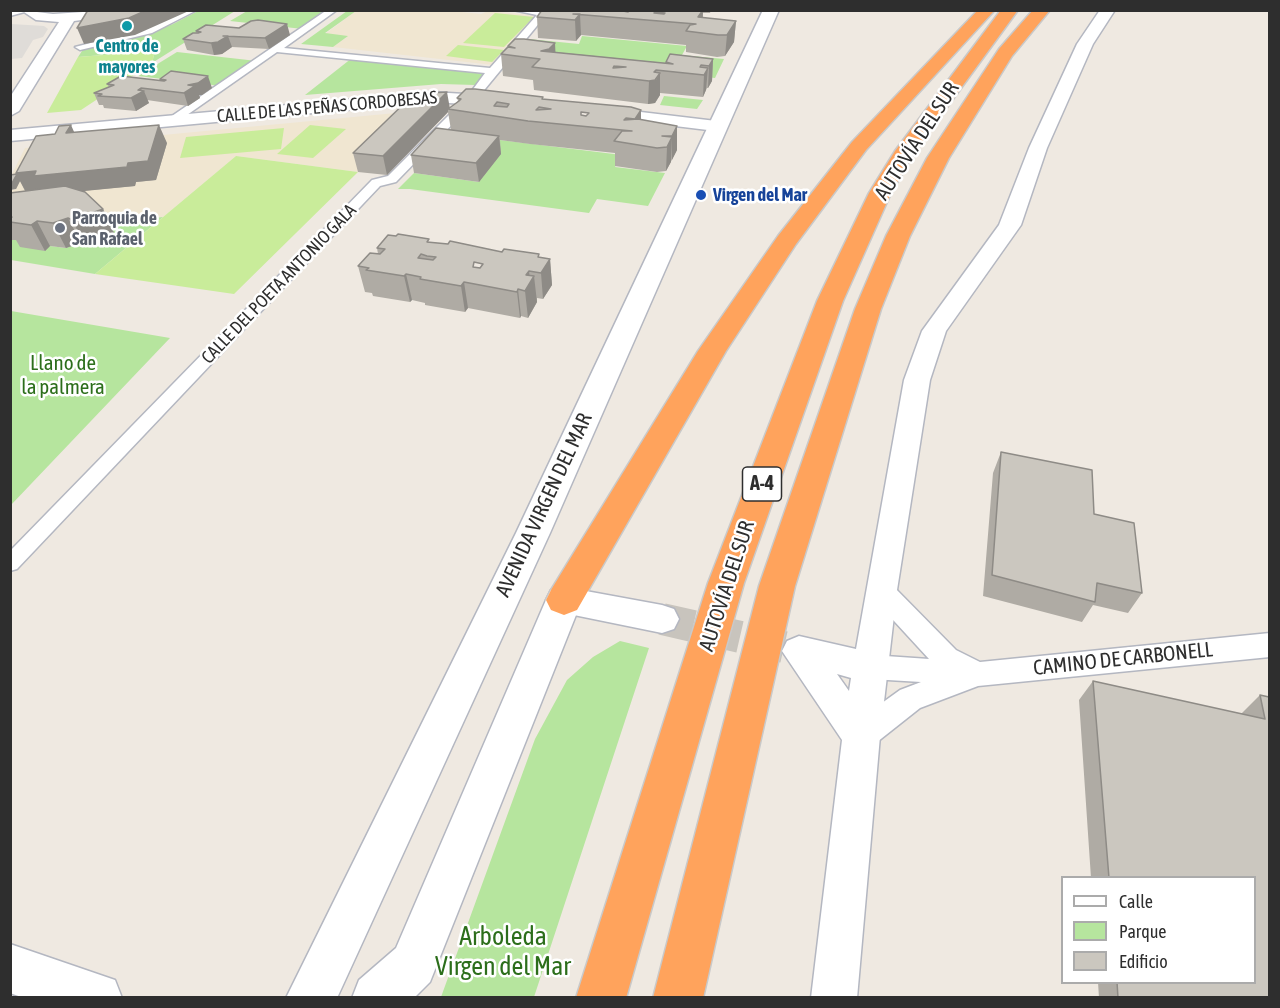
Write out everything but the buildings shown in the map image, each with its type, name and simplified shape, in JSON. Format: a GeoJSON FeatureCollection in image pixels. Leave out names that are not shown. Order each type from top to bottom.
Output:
{"type":"FeatureCollection","features":[{"type":"Feature","properties":{"kind":"highway"},"geometry":{"type":"LineString","coordinates":[[564,600],[712,351],[786,241],[859,146],[986,10]]}},
{"type":"Feature","properties":{"kind":"highway"},"geometry":{"type":"LineString","coordinates":[[905,150],[939,81],[994,10]]}},
{"type":"Feature","properties":{"kind":"highway","name":"AUTOVÍA DEL SUR"},"geometry":{"type":"LineString","coordinates":[[601,998],[726,583],[830,301],[880,193],[905,150],[988,36],[1010,10]]}},
{"type":"Feature","properties":{"kind":"highway","name":"AUTOVÍA DEL SUR"},"geometry":{"type":"LineString","coordinates":[[678,998],[777,586],[868,309],[898,236],[938,158],[1005,53],[1042,10]]}},
{"type":"Feature","properties":{"kind":"main road","name":"AVENIDA VIRGEN DEL MAR"},"geometry":{"type":"LineString","coordinates":[[311,998],[533,533],[716,126],[771,10]]}},
{"type":"Feature","properties":{"kind":"main road"},"geometry":{"type":"LineString","coordinates":[[377,998],[413,965],[564,600]]}},
{"type":"Feature","properties":{"kind":"main road"},"geometry":{"type":"LineString","coordinates":[[10,969],[97,998]]}},
{"type":"Feature","properties":{"kind":"street"},"geometry":{"type":"LineString","coordinates":[[10,13],[28,10],[41,17],[69,18],[105,10]]}},
{"type":"Feature","properties":{"kind":"street"},"geometry":{"type":"LineString","coordinates":[[80,47],[149,31],[194,10]]}},
{"type":"Feature","properties":{"kind":"street"},"geometry":{"type":"LineString","coordinates":[[182,120],[286,48],[333,10]]}},
{"type":"Feature","properties":{"kind":"street"},"geometry":{"type":"LineString","coordinates":[[182,120],[344,10]]}},
{"type":"Feature","properties":{"kind":"street"},"geometry":{"type":"LineString","coordinates":[[516,10],[544,12]]}},
{"type":"Feature","properties":{"kind":"street"},"geometry":{"type":"LineString","coordinates":[[834,998],[861,736],[880,590],[917,380],[933,331],[1010,225],[1038,148],[1085,44],[1108,10]]}},
{"type":"Feature","properties":{"kind":"street","name":"CALLE DEL POETA ANTONIO GALA"},"geometry":{"type":"LineString","coordinates":[[10,564],[376,183],[392,179],[472,98],[493,69],[544,12]]}},
{"type":"Feature","properties":{"kind":"street"},"geometry":{"type":"LineString","coordinates":[[10,111],[69,18]]}},
{"type":"Feature","properties":{"kind":"street"},"geometry":{"type":"LineString","coordinates":[[286,48],[493,69]]}},
{"type":"Feature","properties":{"kind":"street","name":"CALLE DE LAS PEÑAS CORDOBESAS"},"geometry":{"type":"LineString","coordinates":[[10,136],[432,97],[519,103]]}},
{"type":"Feature","properties":{"kind":"street"},"geometry":{"type":"LineString","coordinates":[[577,110],[716,126]]}},
{"type":"Feature","properties":{"kind":"street"},"geometry":{"type":"LineString","coordinates":[[880,590],[946,658],[976,674]]}},
{"type":"Feature","properties":{"kind":"street"},"geometry":{"type":"LineString","coordinates":[[564,600],[662,619]]}},
{"type":"Feature","properties":{"kind":"street","name":"CAMINO DE CARBONELL"},"geometry":{"type":"LineString","coordinates":[[976,674],[910,699],[861,736],[799,651],[871,667],[976,674],[1269,645]]}},
{"type":"Feature","properties":{"kind":"shaded area"},"geometry":{"type":"Polygon","coordinates":[[[443,10],[541,16],[493,65],[333,47],[347,37],[325,34],[356,11],[443,10]]]}},
{"type":"Feature","properties":{"kind":"shaded area"},"geometry":{"type":"Polygon","coordinates":[[[11,24],[44,26],[48,29],[43,37],[33,40],[22,58],[11,59],[11,24]]]}},
{"type":"Feature","properties":{"kind":"shaded area"},"geometry":{"type":"Polygon","coordinates":[[[417,111],[358,172],[236,156],[163,217],[105,223],[11,219],[11,190],[16,189],[10,178],[25,148],[417,111]]]}},
{"type":"Feature","properties":{"kind":"green space"},"geometry":{"type":"Polygon","coordinates":[[[198,11],[235,11],[152,63],[155,51],[78,57],[84,48],[142,35],[173,24],[198,11]]]}},
{"type":"Feature","properties":{"kind":"green space"},"geometry":{"type":"Polygon","coordinates":[[[247,11],[329,11],[303,29],[230,21],[247,11]]]}},
{"type":"Feature","properties":{"kind":"green space"},"geometry":{"type":"Polygon","coordinates":[[[347,11],[356,11],[325,33],[348,36],[333,47],[301,44],[347,11]]]}},
{"type":"Feature","properties":{"kind":"green space"},"geometry":{"type":"Polygon","coordinates":[[[495,13],[534,17],[504,47],[463,43],[495,13]]]}},
{"type":"Feature","properties":{"kind":"green space"},"geometry":{"type":"Polygon","coordinates":[[[582,36],[687,46],[682,55],[724,59],[715,78],[671,74],[665,83],[516,58],[529,39],[579,44],[582,36]]]}},
{"type":"Feature","properties":{"kind":"green space"},"geometry":{"type":"Polygon","coordinates":[[[458,45],[504,50],[492,62],[446,56],[458,45]]]}},
{"type":"Feature","properties":{"kind":"green space"},"geometry":{"type":"Polygon","coordinates":[[[155,51],[152,63],[81,110],[47,113],[78,57],[155,51]]]}},
{"type":"Feature","properties":{"kind":"green space"},"geometry":{"type":"Polygon","coordinates":[[[177,52],[257,61],[221,86],[138,76],[177,52]]]}},
{"type":"Feature","properties":{"kind":"green space"},"geometry":{"type":"Polygon","coordinates":[[[352,58],[486,73],[475,85],[441,84],[305,95],[352,58]]]}},
{"type":"Feature","properties":{"kind":"green space"},"geometry":{"type":"Polygon","coordinates":[[[664,96],[703,100],[697,109],[660,105],[664,96]]]}},
{"type":"Feature","properties":{"kind":"green space"},"geometry":{"type":"Polygon","coordinates":[[[310,125],[346,129],[313,158],[277,154],[310,125]]]}},
{"type":"Feature","properties":{"kind":"green space"},"geometry":{"type":"Polygon","coordinates":[[[284,128],[281,149],[180,158],[186,137],[284,128]]]}},
{"type":"Feature","properties":{"kind":"green space"},"geometry":{"type":"Polygon","coordinates":[[[451,134],[622,155],[615,167],[665,173],[648,206],[597,199],[589,213],[398,189],[414,173],[479,182],[451,134]]]}},
{"type":"Feature","properties":{"kind":"green space"},"geometry":{"type":"Polygon","coordinates":[[[236,156],[358,172],[234,294],[95,274],[236,156]]]}},
{"type":"Feature","properties":{"kind":"green space"},"geometry":{"type":"Polygon","coordinates":[[[163,217],[95,274],[11,260],[10,232],[50,246],[66,248],[81,243],[86,245],[105,223],[163,217]]]}},
{"type":"Feature","properties":{"kind":"green space","name":"Llano de la palmera"},"geometry":{"type":"Polygon","coordinates":[[[10,311],[170,338],[11,505],[10,311]]]}},
{"type":"Feature","properties":{"kind":"green space","name":"Arboleda Virgen del Mar"},"geometry":{"type":"Polygon","coordinates":[[[620,641],[649,648],[534,997],[441,997],[535,739],[567,680],[593,657],[620,641]]]}},
{"type":"Feature","properties":{"kind":"tunnel"},"geometry":{"type":"LineString","coordinates":[[662,619],[784,647]]}},
{"type":"Feature","properties":{"kind":"place","name":"Centro de mayores"},"geometry":{"type":"Point","coordinates":[127,26]}},
{"type":"Feature","properties":{"kind":"place","name":"Virgen del Mar"},"geometry":{"type":"Point","coordinates":[701,195]}},
{"type":"Feature","properties":{"kind":"place","name":"Parroquia de San Rafael"},"geometry":{"type":"Point","coordinates":[60,228]}}]}
